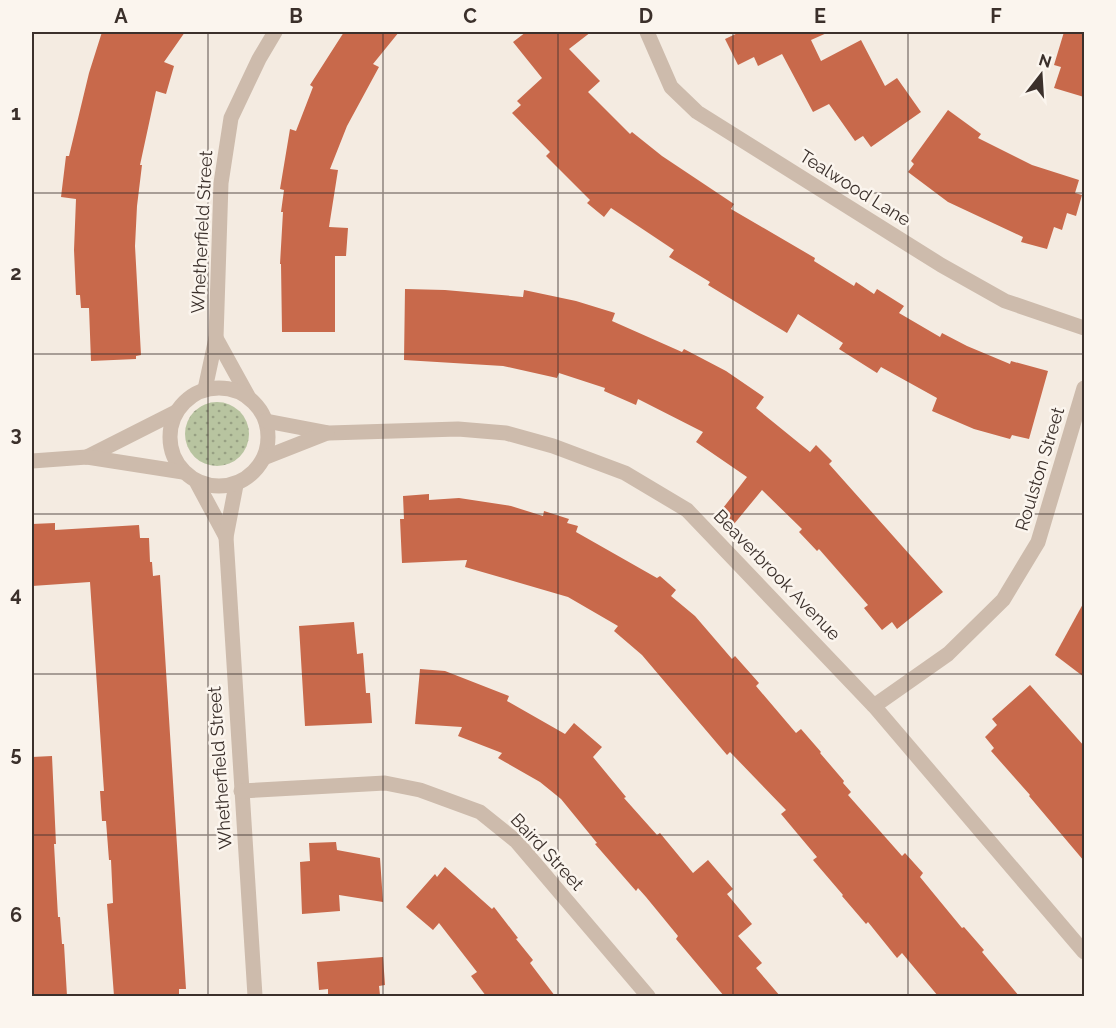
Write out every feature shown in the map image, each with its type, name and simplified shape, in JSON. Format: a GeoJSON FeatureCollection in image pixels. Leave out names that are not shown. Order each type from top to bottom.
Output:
{"type":"FeatureCollection","features":[{"type":"Feature","properties":{"kind":"street","name":"Whetherfield Street"},"geometry":{"type":"LineString","coordinates":[[205,389],[216,338],[221,183],[231,118],[274,32]]}},
{"type":"Feature","properties":{"kind":"street","name":"Tealwood Lane"},"geometry":{"type":"LineString","coordinates":[[646,32],[671,87],[697,112],[986,291],[1005,301],[1084,328]]}},
{"type":"Feature","properties":{"kind":"street","name":"Whetherfield Street"},"geometry":{"type":"LineString","coordinates":[[216,338],[248,396]]}},
{"type":"Feature","properties":{"kind":"street","name":"Roulston Street"},"geometry":{"type":"LineString","coordinates":[[874,706],[948,654],[1003,600],[1038,542],[1084,388]]}},
{"type":"Feature","properties":{"kind":"street"},"geometry":{"type":"LineString","coordinates":[[205,389],[231,389],[248,396],[260,409],[266,421],[266,457],[254,474],[236,485],[216,488],[197,483],[183,472],[171,454],[169,432],[176,412],[184,401],[205,389]]}},
{"type":"Feature","properties":{"kind":"street"},"geometry":{"type":"LineString","coordinates":[[87,457],[176,412]]}},
{"type":"Feature","properties":{"kind":"street","name":"Beaverbrook Avenue"},"geometry":{"type":"LineString","coordinates":[[266,421],[329,433],[458,429],[506,433],[553,446],[625,473],[687,510],[874,706],[1084,952]]}},
{"type":"Feature","properties":{"kind":"street","name":"Beaverbrook Avenue"},"geometry":{"type":"LineString","coordinates":[[266,457],[329,433]]}},
{"type":"Feature","properties":{"kind":"street"},"geometry":{"type":"LineString","coordinates":[[32,461],[87,457],[183,472]]}},
{"type":"Feature","properties":{"kind":"street","name":"Whetherfield Street"},"geometry":{"type":"LineString","coordinates":[[197,483],[226,537]]}},
{"type":"Feature","properties":{"kind":"street","name":"Whetherfield Street"},"geometry":{"type":"LineString","coordinates":[[236,485],[226,537],[255,996]]}},
{"type":"Feature","properties":{"kind":"street","name":"Baird Street"},"geometry":{"type":"LineString","coordinates":[[241,791],[385,783],[420,790],[480,812],[516,841],[648,996]]}},
{"type":"Feature","properties":{"kind":"green space"},"geometry":{"type":"Polygon","coordinates":[[[217,402],[235,408],[243,416],[249,434],[243,452],[235,460],[217,466],[199,460],[191,452],[185,434],[191,416],[199,408],[217,402]]]}},
{"type":"Feature","properties":{"kind":"building"},"geometry":{"type":"Polygon","coordinates":[[[102,32],[185,32],[164,62],[174,66],[166,94],[156,91],[140,165],[142,165],[135,246],[141,355],[136,356],[136,359],[91,361],[89,308],[81,308],[80,295],[76,295],[74,250],[76,199],[61,197],[66,156],[69,156],[89,73],[102,32]]]}},
{"type":"Feature","properties":{"kind":"building"},"geometry":{"type":"Polygon","coordinates":[[[344,32],[399,32],[373,64],[379,67],[347,126],[330,169],[338,170],[329,227],[348,228],[346,256],[335,256],[335,332],[282,332],[280,264],[283,212],[281,212],[284,190],[280,189],[290,129],[296,131],[313,87],[310,85],[344,32]]]}},
{"type":"Feature","properties":{"kind":"building"},"geometry":{"type":"Polygon","coordinates":[[[526,32],[591,32],[569,49],[600,81],[588,92],[630,134],[632,132],[662,156],[734,204],[731,209],[815,258],[814,261],[854,286],[856,282],[874,294],[877,289],[904,306],[899,313],[940,337],[942,333],[1010,364],[1011,361],[1048,371],[1029,439],[1012,435],[1010,439],[974,429],[932,411],[937,398],[881,367],[877,373],[839,349],[843,343],[798,314],[787,333],[708,285],[710,282],[669,257],[674,250],[611,208],[604,217],[587,203],[590,200],[546,156],[550,152],[512,113],[521,105],[517,101],[542,78],[513,42],[526,32]]]}},
{"type":"Feature","properties":{"kind":"building"},"geometry":{"type":"Polygon","coordinates":[[[740,32],[829,32],[811,40],[821,61],[861,40],[885,86],[897,78],[921,112],[871,147],[863,136],[855,141],[829,104],[813,112],[782,54],[758,66],[754,57],[738,65],[725,39],[740,32]]]}},
{"type":"Feature","properties":{"kind":"building"},"geometry":{"type":"Polygon","coordinates":[[[1064,32],[1084,32],[1084,97],[1054,88],[1061,67],[1054,65],[1064,32]]]}},
{"type":"Feature","properties":{"kind":"building"},"geometry":{"type":"Polygon","coordinates":[[[948,110],[981,134],[978,138],[1032,165],[1079,180],[1075,193],[1082,195],[1076,216],[1067,213],[1062,230],[1054,227],[1047,249],[1021,242],[1023,237],[948,202],[908,172],[914,164],[911,161],[948,110]]]}},
{"type":"Feature","properties":{"kind":"building"},"geometry":{"type":"Polygon","coordinates":[[[405,289],[523,297],[524,290],[576,301],[615,313],[612,321],[682,352],[684,349],[726,371],[764,397],[756,408],[810,452],[816,445],[832,461],[829,464],[943,592],[897,629],[892,622],[882,630],[864,608],[868,605],[819,549],[817,551],[799,532],[802,529],[762,490],[734,524],[720,512],[747,477],[696,442],[703,432],[638,399],[636,405],[604,391],[605,388],[559,373],[557,378],[503,366],[404,360],[405,289]]]}},
{"type":"Feature","properties":{"kind":"building"},"geometry":{"type":"Polygon","coordinates":[[[429,494],[429,500],[459,498],[511,506],[543,516],[544,511],[569,519],[567,523],[578,526],[576,532],[657,578],[660,576],[676,590],[671,596],[695,616],[732,659],[735,656],[759,683],[756,686],[796,733],[801,729],[821,752],[851,792],[848,795],[902,856],[905,853],[923,873],[920,877],[962,928],[964,927],[984,950],[982,952],[1019,996],[938,996],[902,953],[897,958],[868,922],[866,924],[813,860],[817,857],[781,814],[786,810],[730,752],[727,755],[642,655],[614,631],[618,626],[568,597],[465,567],[467,560],[402,563],[400,519],[404,519],[403,496],[429,494]]]}},
{"type":"Feature","properties":{"kind":"building"},"geometry":{"type":"Polygon","coordinates":[[[55,523],[55,530],[139,525],[140,538],[149,538],[153,576],[160,575],[186,989],[179,989],[179,996],[114,996],[107,904],[113,903],[111,860],[109,860],[106,821],[102,821],[100,791],[104,791],[90,582],[32,586],[32,524],[55,523]]]}},
{"type":"Feature","properties":{"kind":"building"},"geometry":{"type":"Polygon","coordinates":[[[1084,602],[1084,677],[1055,655],[1084,602]]]}},
{"type":"Feature","properties":{"kind":"building"},"geometry":{"type":"Polygon","coordinates":[[[354,622],[357,654],[363,653],[366,693],[370,693],[372,723],[305,726],[299,626],[354,622]]]}},
{"type":"Feature","properties":{"kind":"building"},"geometry":{"type":"Polygon","coordinates":[[[420,669],[445,671],[509,696],[507,701],[565,734],[574,723],[602,747],[593,757],[626,797],[624,798],[657,835],[660,833],[693,873],[708,860],[733,889],[727,894],[752,924],[738,936],[762,963],[756,968],[780,996],[724,996],[676,939],[678,936],[646,897],[638,888],[636,891],[595,844],[597,843],[561,799],[540,782],[498,758],[502,753],[458,736],[462,727],[415,724],[420,669]]]}},
{"type":"Feature","properties":{"kind":"building"},"geometry":{"type":"Polygon","coordinates":[[[1030,685],[1084,746],[1084,861],[991,751],[994,748],[985,737],[997,725],[992,719],[1030,685]]]}},
{"type":"Feature","properties":{"kind":"building"},"geometry":{"type":"Polygon","coordinates":[[[52,756],[58,917],[60,917],[62,944],[64,944],[67,996],[32,996],[32,757],[52,756]]]}},
{"type":"Feature","properties":{"kind":"building"},"geometry":{"type":"Polygon","coordinates":[[[336,842],[337,850],[380,858],[383,902],[339,895],[340,911],[302,914],[300,862],[310,861],[309,843],[336,842]]]}},
{"type":"Feature","properties":{"kind":"building"},"geometry":{"type":"Polygon","coordinates":[[[445,867],[492,909],[494,907],[518,938],[516,939],[533,960],[530,963],[555,996],[486,996],[471,976],[477,972],[439,923],[433,930],[406,907],[435,874],[437,877],[445,867]]]}},
{"type":"Feature","properties":{"kind":"building"},"geometry":{"type":"Polygon","coordinates":[[[383,957],[385,985],[379,986],[380,995],[328,996],[328,989],[319,990],[317,962],[383,957]]]}}]}
